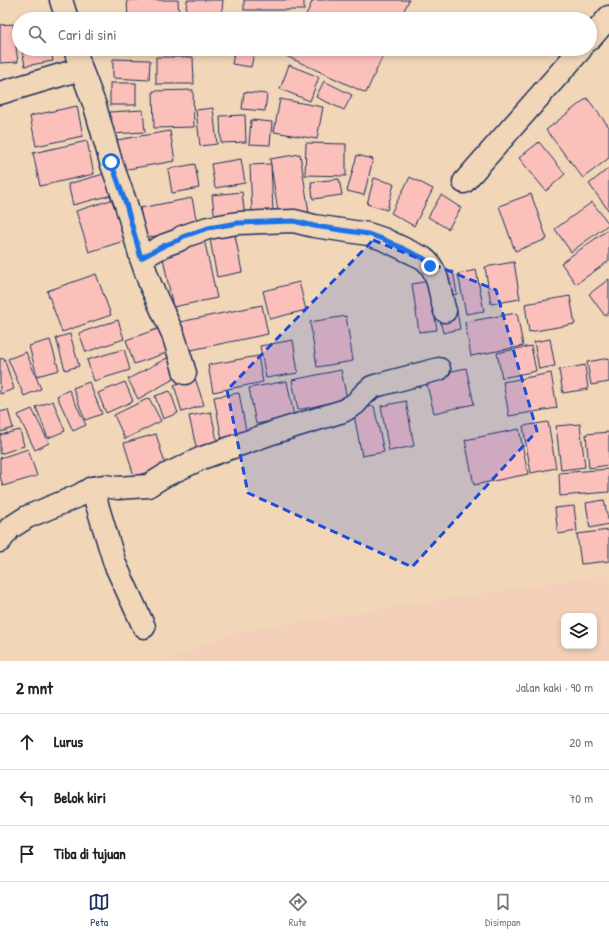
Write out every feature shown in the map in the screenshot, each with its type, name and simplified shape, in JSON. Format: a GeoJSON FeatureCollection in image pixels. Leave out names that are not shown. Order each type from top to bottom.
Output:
{"type":"FeatureCollection","features":[{"type":"Feature","properties":{"kind":"street"},"geometry":{"type":"LineString","coordinates":[[61,0],[65,12]]}},
{"type":"Feature","properties":{"kind":"street"},"geometry":{"type":"LineString","coordinates":[[597,31],[609,17]]}},
{"type":"Feature","properties":{"kind":"street"},"geometry":{"type":"LineString","coordinates":[[464,182],[575,56]]}},
{"type":"Feature","properties":{"kind":"street"},"geometry":{"type":"LineString","coordinates":[[0,93],[78,59],[95,106],[111,162],[126,204],[141,258],[150,284],[173,334],[186,373]]}},
{"type":"Feature","properties":{"kind":"street"},"geometry":{"type":"LineString","coordinates":[[141,258],[185,236],[208,228],[238,223],[294,221],[314,226],[368,234],[383,239],[427,261],[437,280],[445,311]]}},
{"type":"Feature","properties":{"kind":"street"},"geometry":{"type":"LineString","coordinates":[[0,541],[10,528],[27,517],[78,496],[92,488],[104,486],[118,488],[148,486],[164,476],[202,458],[343,412],[355,404],[372,387],[439,369]]}},
{"type":"Feature","properties":{"kind":"street"},"geometry":{"type":"LineString","coordinates":[[92,488],[115,564],[144,627]]}},
{"type":"Feature","properties":{"kind":"highlighted area"},"geometry":{"type":"Polygon","coordinates":[[[373,240],[496,290],[537,431],[412,567],[248,493],[227,390],[373,240]]]}},
{"type":"Feature","properties":{"kind":"shaded area"},"geometry":{"type":"Polygon","coordinates":[[[609,574],[609,661],[170,661],[229,634],[609,574]]]}},
{"type":"Feature","properties":{"kind":"building"},"geometry":{"type":"Polygon","coordinates":[[[127,0],[178,0],[179,12],[128,12],[127,0]]]}},
{"type":"Feature","properties":{"kind":"building"},"geometry":{"type":"Polygon","coordinates":[[[187,0],[223,0],[222,12],[186,12],[187,0]]]}},
{"type":"Feature","properties":{"kind":"building"},"geometry":{"type":"Polygon","coordinates":[[[244,0],[304,0],[304,10],[244,10],[244,0]]]}},
{"type":"Feature","properties":{"kind":"building"},"geometry":{"type":"Polygon","coordinates":[[[313,0],[409,0],[403,12],[307,12],[313,0]]]}},
{"type":"Feature","properties":{"kind":"building"},"geometry":{"type":"Polygon","coordinates":[[[12,24],[12,56],[17,56],[18,62],[0,63],[0,25],[12,24]]]}},
{"type":"Feature","properties":{"kind":"building"},"geometry":{"type":"Polygon","coordinates":[[[23,56],[52,56],[53,61],[25,66],[23,56]]]}},
{"type":"Feature","properties":{"kind":"building"},"geometry":{"type":"Polygon","coordinates":[[[234,56],[253,56],[251,67],[232,64],[234,56]]]}},
{"type":"Feature","properties":{"kind":"building"},"geometry":{"type":"Polygon","coordinates":[[[286,56],[383,56],[366,93],[286,56]]]}},
{"type":"Feature","properties":{"kind":"building"},"geometry":{"type":"Polygon","coordinates":[[[156,57],[193,57],[194,84],[156,84],[156,57]]]}},
{"type":"Feature","properties":{"kind":"building"},"geometry":{"type":"Polygon","coordinates":[[[113,59],[150,60],[149,80],[113,78],[113,59]]]}},
{"type":"Feature","properties":{"kind":"building"},"geometry":{"type":"Polygon","coordinates":[[[289,65],[319,77],[310,101],[280,89],[289,65]]]}},
{"type":"Feature","properties":{"kind":"building"},"geometry":{"type":"Polygon","coordinates":[[[324,81],[352,95],[344,110],[316,97],[324,81]]]}},
{"type":"Feature","properties":{"kind":"building"},"geometry":{"type":"Polygon","coordinates":[[[110,83],[136,83],[136,105],[110,105],[110,83]]]}},
{"type":"Feature","properties":{"kind":"building"},"geometry":{"type":"Polygon","coordinates":[[[193,90],[194,127],[154,128],[153,91],[193,90]]]}},
{"type":"Feature","properties":{"kind":"building"},"geometry":{"type":"Polygon","coordinates":[[[244,92],[267,94],[265,111],[242,109],[244,92]]]}},
{"type":"Feature","properties":{"kind":"building"},"geometry":{"type":"Polygon","coordinates":[[[587,98],[609,127],[609,158],[583,178],[546,130],[587,98]]]}},
{"type":"Feature","properties":{"kind":"building"},"geometry":{"type":"Polygon","coordinates":[[[280,99],[323,107],[317,139],[274,132],[280,99]]]}},
{"type":"Feature","properties":{"kind":"building"},"geometry":{"type":"Polygon","coordinates":[[[77,106],[83,136],[36,146],[30,116],[77,106]]]}},
{"type":"Feature","properties":{"kind":"building"},"geometry":{"type":"Polygon","coordinates":[[[213,108],[217,144],[200,146],[196,110],[213,108]]]}},
{"type":"Feature","properties":{"kind":"building"},"geometry":{"type":"Polygon","coordinates":[[[143,110],[145,132],[112,134],[110,112],[143,110]]]}},
{"type":"Feature","properties":{"kind":"building"},"geometry":{"type":"Polygon","coordinates":[[[245,115],[246,142],[221,143],[220,116],[245,115]]]}},
{"type":"Feature","properties":{"kind":"building"},"geometry":{"type":"Polygon","coordinates":[[[251,120],[272,122],[270,145],[249,144],[251,120]]]}},
{"type":"Feature","properties":{"kind":"building"},"geometry":{"type":"Polygon","coordinates":[[[170,131],[175,161],[116,171],[111,141],[170,131]]]}},
{"type":"Feature","properties":{"kind":"building"},"geometry":{"type":"Polygon","coordinates":[[[87,141],[94,174],[40,186],[33,153],[87,141]]]}},
{"type":"Feature","properties":{"kind":"building"},"geometry":{"type":"Polygon","coordinates":[[[539,142],[565,174],[546,191],[519,158],[539,142]]]}},
{"type":"Feature","properties":{"kind":"building"},"geometry":{"type":"Polygon","coordinates":[[[306,143],[346,144],[346,176],[305,175],[306,143]]]}},
{"type":"Feature","properties":{"kind":"building"},"geometry":{"type":"Polygon","coordinates":[[[300,154],[309,213],[279,218],[270,159],[300,154]]]}},
{"type":"Feature","properties":{"kind":"building"},"geometry":{"type":"Polygon","coordinates":[[[357,155],[373,159],[364,195],[347,191],[357,155]]]}},
{"type":"Feature","properties":{"kind":"building"},"geometry":{"type":"Polygon","coordinates":[[[241,159],[245,183],[215,188],[211,164],[241,159]]]}},
{"type":"Feature","properties":{"kind":"building"},"geometry":{"type":"Polygon","coordinates":[[[195,164],[199,188],[172,193],[168,169],[195,164]]]}},
{"type":"Feature","properties":{"kind":"building"},"geometry":{"type":"Polygon","coordinates":[[[271,164],[273,212],[252,213],[250,165],[271,164]]]}},
{"type":"Feature","properties":{"kind":"building"},"geometry":{"type":"Polygon","coordinates":[[[609,168],[609,211],[589,184],[609,168]]]}},
{"type":"Feature","properties":{"kind":"building"},"geometry":{"type":"Polygon","coordinates":[[[111,172],[116,194],[73,205],[68,184],[111,172]]]}},
{"type":"Feature","properties":{"kind":"building"},"geometry":{"type":"Polygon","coordinates":[[[410,177],[433,189],[414,226],[391,213],[410,177]]]}},
{"type":"Feature","properties":{"kind":"building"},"geometry":{"type":"Polygon","coordinates":[[[374,178],[394,184],[387,210],[367,204],[374,178]]]}},
{"type":"Feature","properties":{"kind":"building"},"geometry":{"type":"Polygon","coordinates":[[[339,179],[342,195],[313,199],[311,182],[339,179]]]}},
{"type":"Feature","properties":{"kind":"building"},"geometry":{"type":"Polygon","coordinates":[[[242,192],[245,218],[215,221],[212,195],[242,192]]]}},
{"type":"Feature","properties":{"kind":"building"},"geometry":{"type":"Polygon","coordinates":[[[531,194],[547,239],[515,251],[499,206],[531,194]]]}},
{"type":"Feature","properties":{"kind":"building"},"geometry":{"type":"Polygon","coordinates":[[[441,195],[461,208],[448,229],[428,217],[441,195]]]}},
{"type":"Feature","properties":{"kind":"building"},"geometry":{"type":"Polygon","coordinates":[[[117,198],[130,239],[89,252],[76,211],[117,198]]]}},
{"type":"Feature","properties":{"kind":"building"},"geometry":{"type":"Polygon","coordinates":[[[192,198],[198,228],[145,238],[140,208],[192,198]]]}},
{"type":"Feature","properties":{"kind":"building"},"geometry":{"type":"Polygon","coordinates":[[[592,202],[609,224],[571,252],[555,229],[592,202]]]}},
{"type":"Feature","properties":{"kind":"building"},"geometry":{"type":"Polygon","coordinates":[[[233,224],[242,272],[217,277],[208,228],[233,224]]]}},
{"type":"Feature","properties":{"kind":"building"},"geometry":{"type":"Polygon","coordinates":[[[609,229],[609,261],[576,284],[561,263],[609,229]]]}},
{"type":"Feature","properties":{"kind":"building"},"geometry":{"type":"Polygon","coordinates":[[[204,239],[217,298],[173,307],[161,248],[204,239]]]}},
{"type":"Feature","properties":{"kind":"building"},"geometry":{"type":"Polygon","coordinates":[[[514,262],[520,299],[491,304],[485,267],[514,262]]]}},
{"type":"Feature","properties":{"kind":"building"},"geometry":{"type":"Polygon","coordinates":[[[476,270],[484,311],[466,314],[458,274],[476,270]]]}},
{"type":"Feature","properties":{"kind":"building"},"geometry":{"type":"Polygon","coordinates":[[[453,271],[457,294],[443,297],[438,274],[453,271]]]}},
{"type":"Feature","properties":{"kind":"building"},"geometry":{"type":"Polygon","coordinates":[[[96,274],[111,315],[62,332],[47,291],[96,274]]]}},
{"type":"Feature","properties":{"kind":"building"},"geometry":{"type":"Polygon","coordinates":[[[609,279],[609,313],[605,316],[589,294],[609,279]]]}},
{"type":"Feature","properties":{"kind":"building"},"geometry":{"type":"Polygon","coordinates":[[[429,281],[437,330],[419,332],[412,284],[429,281]]]}},
{"type":"Feature","properties":{"kind":"building"},"geometry":{"type":"Polygon","coordinates":[[[299,282],[306,310],[270,319],[263,291],[299,282]]]}},
{"type":"Feature","properties":{"kind":"building"},"geometry":{"type":"Polygon","coordinates":[[[570,296],[575,324],[529,332],[525,304],[570,296]]]}},
{"type":"Feature","properties":{"kind":"building"},"geometry":{"type":"Polygon","coordinates":[[[262,305],[268,334],[186,351],[180,322],[262,305]]]}},
{"type":"Feature","properties":{"kind":"building"},"geometry":{"type":"Polygon","coordinates":[[[457,311],[460,329],[443,333],[439,315],[457,311]]]}},
{"type":"Feature","properties":{"kind":"building"},"geometry":{"type":"Polygon","coordinates":[[[517,313],[523,346],[471,356],[465,322],[517,313]]]}},
{"type":"Feature","properties":{"kind":"building"},"geometry":{"type":"Polygon","coordinates":[[[346,316],[353,361],[317,367],[310,322],[346,316]]]}},
{"type":"Feature","properties":{"kind":"building"},"geometry":{"type":"Polygon","coordinates":[[[118,320],[124,339],[86,352],[79,333],[118,320]]]}},
{"type":"Feature","properties":{"kind":"building"},"geometry":{"type":"Polygon","coordinates":[[[166,326],[175,350],[134,364],[126,340],[166,326]]]}},
{"type":"Feature","properties":{"kind":"building"},"geometry":{"type":"Polygon","coordinates":[[[70,334],[79,366],[65,370],[56,338],[70,334]]]}},
{"type":"Feature","properties":{"kind":"building"},"geometry":{"type":"Polygon","coordinates":[[[550,339],[555,366],[539,369],[534,342],[550,339]]]}},
{"type":"Feature","properties":{"kind":"building"},"geometry":{"type":"Polygon","coordinates":[[[50,340],[59,370],[37,376],[29,346],[50,340]]]}},
{"type":"Feature","properties":{"kind":"building"},"geometry":{"type":"Polygon","coordinates":[[[293,340],[298,373],[266,378],[260,346],[293,340]]]}},
{"type":"Feature","properties":{"kind":"building"},"geometry":{"type":"Polygon","coordinates":[[[531,346],[536,371],[502,378],[497,353],[531,346]]]}},
{"type":"Feature","properties":{"kind":"building"},"geometry":{"type":"Polygon","coordinates":[[[124,349],[130,370],[94,381],[87,360],[124,349]]]}},
{"type":"Feature","properties":{"kind":"building"},"geometry":{"type":"Polygon","coordinates":[[[26,352],[41,389],[24,396],[8,359],[26,352]]]}},
{"type":"Feature","properties":{"kind":"building"},"geometry":{"type":"Polygon","coordinates":[[[258,356],[263,382],[213,392],[208,365],[258,356]]]}},
{"type":"Feature","properties":{"kind":"building"},"geometry":{"type":"Polygon","coordinates":[[[4,358],[14,389],[0,394],[0,359],[4,358]]]}},
{"type":"Feature","properties":{"kind":"building"},"geometry":{"type":"Polygon","coordinates":[[[167,358],[177,377],[138,399],[128,379],[167,358]]]}},
{"type":"Feature","properties":{"kind":"building"},"geometry":{"type":"Polygon","coordinates":[[[609,358],[609,382],[591,385],[587,362],[609,358]]]}},
{"type":"Feature","properties":{"kind":"building"},"geometry":{"type":"Polygon","coordinates":[[[585,365],[588,389],[563,393],[559,370],[585,365]]]}},
{"type":"Feature","properties":{"kind":"building"},"geometry":{"type":"Polygon","coordinates":[[[466,368],[474,404],[434,413],[425,377],[466,368]]]}},
{"type":"Feature","properties":{"kind":"building"},"geometry":{"type":"Polygon","coordinates":[[[341,370],[347,399],[298,410],[292,380],[341,370]]]}},
{"type":"Feature","properties":{"kind":"building"},"geometry":{"type":"Polygon","coordinates":[[[551,373],[557,408],[509,416],[503,382],[551,373]]]}},
{"type":"Feature","properties":{"kind":"building"},"geometry":{"type":"Polygon","coordinates":[[[195,378],[204,405],[182,412],[174,385],[195,378]]]}},
{"type":"Feature","properties":{"kind":"building"},"geometry":{"type":"Polygon","coordinates":[[[287,381],[294,417],[256,424],[249,388],[287,381]]]}},
{"type":"Feature","properties":{"kind":"building"},"geometry":{"type":"Polygon","coordinates":[[[89,382],[102,414],[85,420],[73,388],[89,382]]]}},
{"type":"Feature","properties":{"kind":"building"},"geometry":{"type":"Polygon","coordinates":[[[125,382],[133,401],[106,413],[98,393],[125,382]]]}},
{"type":"Feature","properties":{"kind":"building"},"geometry":{"type":"Polygon","coordinates":[[[69,390],[86,425],[73,431],[57,396],[69,390]]]}},
{"type":"Feature","properties":{"kind":"building"},"geometry":{"type":"Polygon","coordinates":[[[170,391],[178,413],[163,419],[155,396],[170,391]]]}},
{"type":"Feature","properties":{"kind":"building"},"geometry":{"type":"Polygon","coordinates":[[[239,393],[247,436],[222,440],[214,397],[239,393]]]}},
{"type":"Feature","properties":{"kind":"building"},"geometry":{"type":"Polygon","coordinates":[[[149,398],[161,421],[125,439],[114,415],[149,398]]]}},
{"type":"Feature","properties":{"kind":"building"},"geometry":{"type":"Polygon","coordinates":[[[53,401],[65,431],[48,438],[36,407],[53,401]]]}},
{"type":"Feature","properties":{"kind":"building"},"geometry":{"type":"Polygon","coordinates":[[[406,401],[414,446],[389,451],[381,406],[406,401]]]}},
{"type":"Feature","properties":{"kind":"building"},"geometry":{"type":"Polygon","coordinates":[[[374,406],[384,452],[362,456],[353,410],[374,406]]]}},
{"type":"Feature","properties":{"kind":"building"},"geometry":{"type":"Polygon","coordinates":[[[32,409],[49,443],[35,450],[18,415],[32,409]]]}},
{"type":"Feature","properties":{"kind":"building"},"geometry":{"type":"Polygon","coordinates":[[[8,410],[13,428],[0,432],[0,412],[8,410]]]}},
{"type":"Feature","properties":{"kind":"building"},"geometry":{"type":"Polygon","coordinates":[[[211,412],[219,450],[198,455],[189,416],[211,412]]]}},
{"type":"Feature","properties":{"kind":"building"},"geometry":{"type":"Polygon","coordinates":[[[548,422],[556,468],[531,473],[523,426],[548,422]]]}},
{"type":"Feature","properties":{"kind":"building"},"geometry":{"type":"Polygon","coordinates":[[[580,424],[585,467],[561,470],[556,426],[580,424]]]}},
{"type":"Feature","properties":{"kind":"building"},"geometry":{"type":"Polygon","coordinates":[[[519,429],[528,474],[474,485],[465,440],[519,429]]]}},
{"type":"Feature","properties":{"kind":"building"},"geometry":{"type":"Polygon","coordinates":[[[20,430],[24,446],[0,454],[0,435],[20,430]]]}},
{"type":"Feature","properties":{"kind":"building"},"geometry":{"type":"Polygon","coordinates":[[[609,432],[609,465],[589,468],[586,434],[609,432]]]}},
{"type":"Feature","properties":{"kind":"building"},"geometry":{"type":"Polygon","coordinates":[[[156,434],[166,467],[134,476],[124,443],[156,434]]]}},
{"type":"Feature","properties":{"kind":"building"},"geometry":{"type":"Polygon","coordinates":[[[28,449],[37,476],[3,486],[0,476],[0,458],[28,449]]]}},
{"type":"Feature","properties":{"kind":"building"},"geometry":{"type":"Polygon","coordinates":[[[609,469],[609,492],[560,496],[559,473],[609,469]]]}},
{"type":"Feature","properties":{"kind":"building"},"geometry":{"type":"Polygon","coordinates":[[[604,500],[609,524],[590,528],[586,503],[604,500]]]}},
{"type":"Feature","properties":{"kind":"building"},"geometry":{"type":"Polygon","coordinates":[[[574,506],[577,531],[558,534],[555,508],[574,506]]]}},
{"type":"Feature","properties":{"kind":"building"},"geometry":{"type":"Polygon","coordinates":[[[609,530],[609,561],[581,564],[577,534],[609,530]]]}},
{"type":"Feature","properties":{"kind":"route"},"geometry":{"type":"LineString","coordinates":[[111,162],[126,204],[141,258],[165,245],[179,240],[182,237],[208,228],[238,223],[294,221],[314,226],[368,234],[390,242],[414,255],[423,258],[430,266]]}}]}
